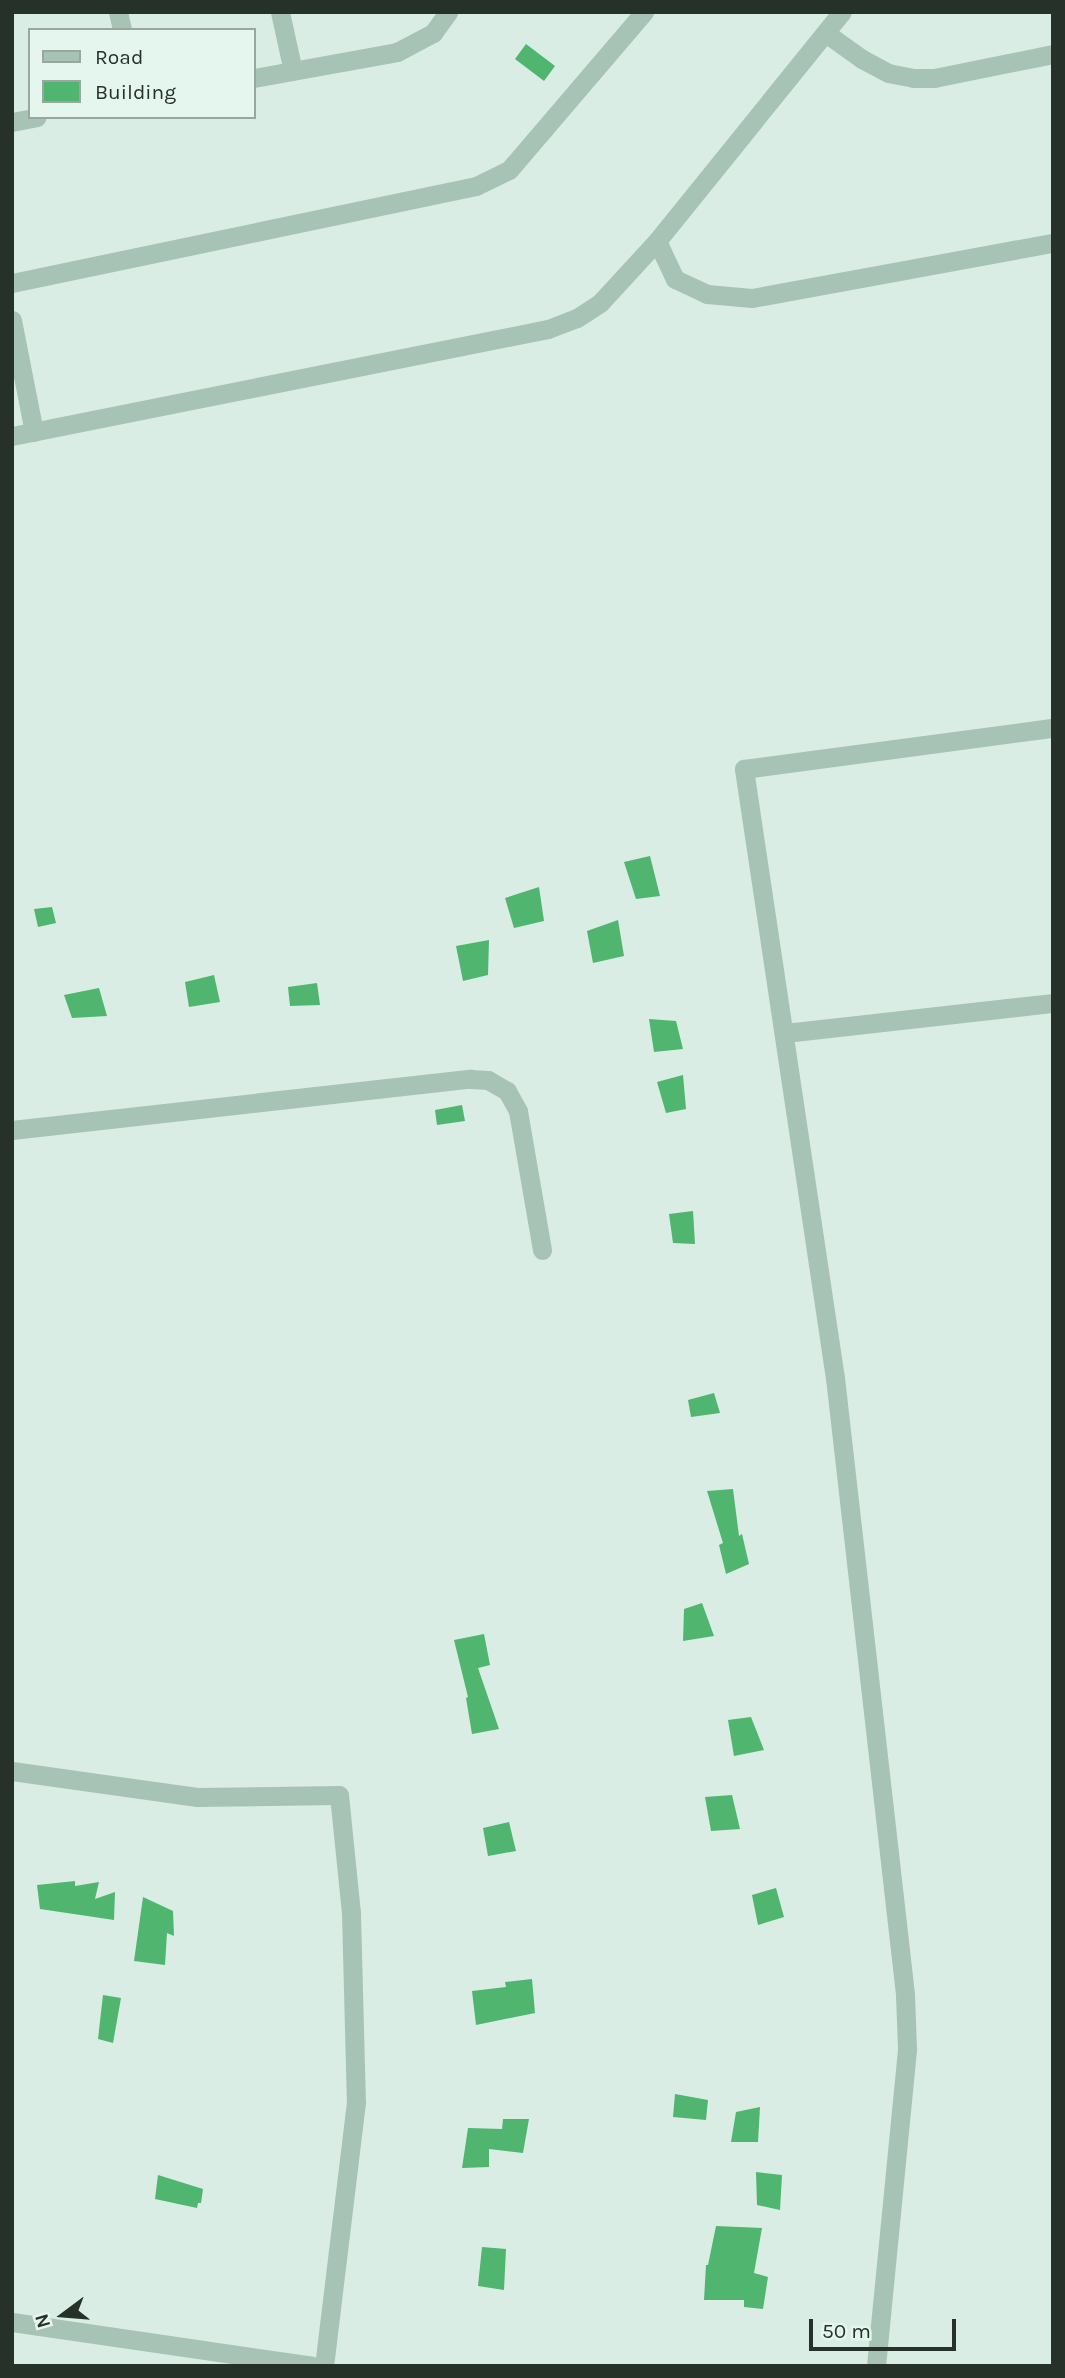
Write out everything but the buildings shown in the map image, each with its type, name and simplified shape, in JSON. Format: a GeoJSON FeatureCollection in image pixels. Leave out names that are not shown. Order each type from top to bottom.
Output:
{"type":"FeatureCollection","features":[{"type":"Feature","properties":{"kind":"street"},"geometry":{"type":"LineString","coordinates":[[280,12],[293,71]]}},
{"type":"Feature","properties":{"kind":"street"},"geometry":{"type":"LineString","coordinates":[[256,78],[397,52],[433,33],[448,12]]}},
{"type":"Feature","properties":{"kind":"street"},"geometry":{"type":"LineString","coordinates":[[12,283],[476,186],[509,170],[644,12]]}},
{"type":"Feature","properties":{"kind":"street"},"geometry":{"type":"LineString","coordinates":[[12,436],[548,329],[577,318],[600,303],[657,241],[827,34],[842,12]]}},
{"type":"Feature","properties":{"kind":"street"},"geometry":{"type":"LineString","coordinates":[[827,34],[862,60],[888,73],[913,78],[933,78],[1053,54]]}},
{"type":"Feature","properties":{"kind":"street"},"geometry":{"type":"LineString","coordinates":[[657,241],[675,279],[707,294],[752,298],[1053,243]]}},
{"type":"Feature","properties":{"kind":"street"},"geometry":{"type":"LineString","coordinates":[[12,320],[34,432]]}},
{"type":"Feature","properties":{"kind":"street"},"geometry":{"type":"LineString","coordinates":[[876,2366],[907,2049],[905,1994],[835,1378],[744,769],[1053,728]]}},
{"type":"Feature","properties":{"kind":"street"},"geometry":{"type":"LineString","coordinates":[[785,1033],[1053,1003]]}},
{"type":"Feature","properties":{"kind":"street"},"geometry":{"type":"LineString","coordinates":[[12,1130],[470,1079],[488,1080],[507,1091],[518,1111],[542,1250]]}},
{"type":"Feature","properties":{"kind":"street"},"geometry":{"type":"LineString","coordinates":[[12,1771],[197,1797],[338,1795],[351,1914],[356,2102],[324,2366]]}},
{"type":"Feature","properties":{"kind":"street"},"geometry":{"type":"LineString","coordinates":[[12,2322],[312,2366]]}}]}
